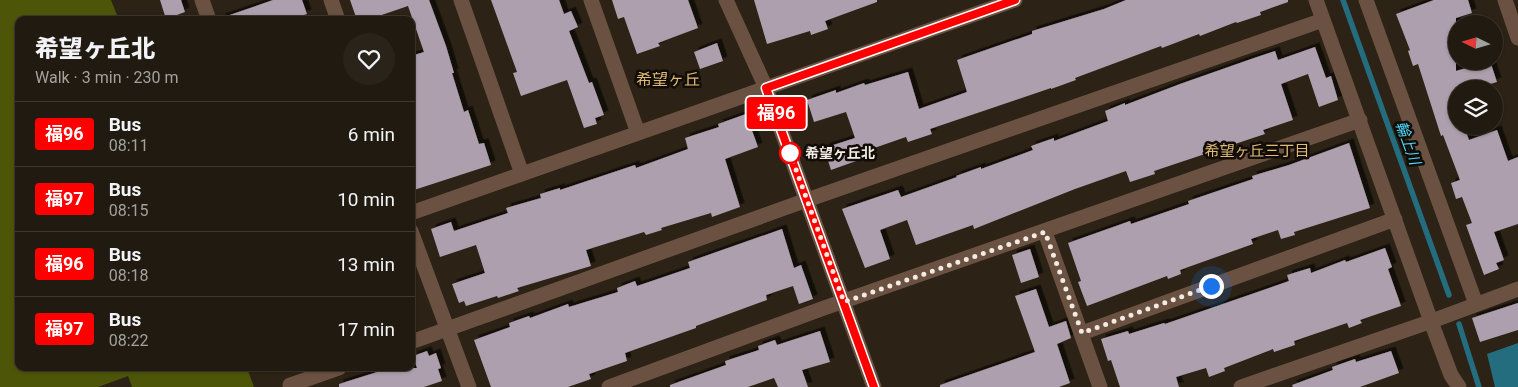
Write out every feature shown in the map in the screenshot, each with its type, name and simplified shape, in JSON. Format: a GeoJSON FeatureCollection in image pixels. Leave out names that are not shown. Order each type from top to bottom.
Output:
{"type":"FeatureCollection","features":[{"type":"Feature","properties":{"kind":"street"},"geometry":{"type":"LineString","coordinates":[[202,0],[208,16]]}},
{"type":"Feature","properties":{"kind":"street"},"geometry":{"type":"LineString","coordinates":[[331,0],[337,16]]}},
{"type":"Feature","properties":{"kind":"street"},"geometry":{"type":"LineString","coordinates":[[461,0],[522,174]]}},
{"type":"Feature","properties":{"kind":"street"},"geometry":{"type":"LineString","coordinates":[[591,0],[638,133]]}},
{"type":"Feature","properties":{"kind":"street"},"geometry":{"type":"LineString","coordinates":[[726,0],[766,88],[874,387]]}},
{"type":"Feature","properties":{"kind":"street"},"geometry":{"type":"LineString","coordinates":[[415,212],[1015,0]]}},
{"type":"Feature","properties":{"kind":"street"},"geometry":{"type":"LineString","coordinates":[[1316,0],[1451,375],[1459,387]]}},
{"type":"Feature","properties":{"kind":"street"},"geometry":{"type":"LineString","coordinates":[[1366,0],[1476,304]]}},
{"type":"Feature","properties":{"kind":"street"},"geometry":{"type":"LineString","coordinates":[[1505,0],[1518,38]]}},
{"type":"Feature","properties":{"kind":"street"},"geometry":{"type":"LineString","coordinates":[[415,341],[807,200],[1323,20]]}},
{"type":"Feature","properties":{"kind":"street"},"geometry":{"type":"LineString","coordinates":[[609,387],[1360,120]]}},
{"type":"Feature","properties":{"kind":"street"},"geometry":{"type":"LineString","coordinates":[[1082,333],[1395,219]]}},
{"type":"Feature","properties":{"kind":"street"},"geometry":{"type":"LineString","coordinates":[[1045,232],[1100,387]]}},
{"type":"Feature","properties":{"kind":"street"},"geometry":{"type":"LineString","coordinates":[[415,242],[469,387]]}},
{"type":"Feature","properties":{"kind":"street"},"geometry":{"type":"LineString","coordinates":[[1241,387],[1518,290]]}},
{"type":"Feature","properties":{"kind":"street"},"geometry":{"type":"LineString","coordinates":[[291,387],[290,385],[330,371]]}},
{"type":"Feature","properties":{"kind":"green space"},"geometry":{"type":"Polygon","coordinates":[[[0,0],[111,0],[117,16],[15,16],[15,371],[248,371],[254,387],[132,387],[128,376],[98,387],[0,387],[0,0]]]}},
{"type":"Feature","properties":{"kind":"water"},"geometry":{"type":"Polygon","coordinates":[[[1518,343],[1518,387],[1495,387],[1487,354],[1518,343]]]}},
{"type":"Feature","properties":{"kind":"building"},"geometry":{"type":"Polygon","coordinates":[[[160,0],[181,0],[185,12],[174,16],[165,16],[160,0]]]}},
{"type":"Feature","properties":{"kind":"building"},"geometry":{"type":"Polygon","coordinates":[[[273,0],[302,0],[307,14],[301,16],[227,16],[273,0]]]}},
{"type":"Feature","properties":{"kind":"building"},"geometry":{"type":"Polygon","coordinates":[[[350,0],[429,0],[446,46],[464,112],[468,110],[479,144],[484,143],[491,165],[415,190],[415,55],[424,52],[415,26],[415,16],[411,16],[408,6],[379,16],[356,16],[350,0]]]}},
{"type":"Feature","properties":{"kind":"building"},"geometry":{"type":"Polygon","coordinates":[[[491,0],[559,0],[564,14],[571,11],[578,27],[569,31],[589,83],[592,82],[604,115],[595,118],[597,124],[584,128],[567,80],[521,96],[513,73],[517,72],[491,0]]]}},
{"type":"Feature","properties":{"kind":"building"},"geometry":{"type":"Polygon","coordinates":[[[612,0],[688,0],[698,28],[658,43],[660,46],[637,54],[624,17],[618,19],[612,0]]]}},
{"type":"Feature","properties":{"kind":"building"},"geometry":{"type":"Polygon","coordinates":[[[754,0],[877,0],[877,2],[825,21],[828,29],[811,35],[810,31],[767,44],[754,0]]]}},
{"type":"Feature","properties":{"kind":"building"},"geometry":{"type":"Polygon","coordinates":[[[1126,0],[1288,0],[1288,2],[1260,12],[1261,15],[1236,22],[1200,36],[1199,34],[1162,48],[1161,46],[1075,78],[1076,80],[1051,89],[930,129],[932,134],[908,142],[906,137],[857,154],[859,160],[831,170],[824,148],[855,138],[846,112],[814,122],[807,100],[836,90],[836,93],[864,83],[865,85],[908,72],[919,109],[967,92],[957,60],[1032,34],[1032,31],[1104,9],[1126,0]]]}},
{"type":"Feature","properties":{"kind":"building"},"geometry":{"type":"Polygon","coordinates":[[[1434,0],[1468,0],[1472,13],[1448,15],[1448,70],[1493,70],[1496,80],[1448,80],[1448,135],[1467,135],[1469,140],[1483,135],[1499,135],[1508,161],[1518,157],[1518,224],[1494,232],[1504,260],[1496,263],[1499,269],[1484,275],[1466,225],[1472,223],[1462,197],[1456,199],[1451,183],[1460,180],[1443,135],[1441,136],[1418,64],[1413,66],[1408,51],[1410,50],[1396,14],[1434,0]]]}},
{"type":"Feature","properties":{"kind":"building"},"geometry":{"type":"Polygon","coordinates":[[[717,43],[723,61],[700,69],[694,52],[717,43]]]}},
{"type":"Feature","properties":{"kind":"building"},"geometry":{"type":"Polygon","coordinates":[[[1315,47],[1326,78],[1331,76],[1338,100],[1319,107],[1308,74],[1281,84],[1293,120],[1263,130],[1265,134],[1154,171],[1155,174],[1130,182],[1126,171],[974,229],[973,225],[916,245],[907,220],[880,230],[890,259],[865,268],[842,209],[898,190],[901,197],[1033,150],[1031,146],[1054,138],[1054,141],[1108,121],[1105,111],[1254,58],[1275,51],[1278,60],[1315,47]]]}},
{"type":"Feature","properties":{"kind":"building"},"geometry":{"type":"Polygon","coordinates":[[[746,114],[758,147],[725,159],[740,207],[712,217],[711,213],[661,228],[662,230],[646,235],[644,232],[586,250],[591,266],[517,288],[519,291],[498,298],[497,296],[466,306],[464,301],[459,303],[452,284],[485,273],[476,245],[440,257],[431,229],[451,222],[454,231],[508,213],[506,208],[541,198],[540,194],[560,188],[560,190],[635,165],[636,168],[688,149],[685,138],[719,127],[718,124],[746,114]]]}},
{"type":"Feature","properties":{"kind":"building"},"geometry":{"type":"Polygon","coordinates":[[[1349,143],[1370,208],[1294,232],[1295,235],[1281,239],[1278,230],[1251,239],[1253,244],[1180,270],[1181,274],[1168,279],[1167,276],[1087,306],[1078,282],[1081,281],[1068,243],[1130,221],[1131,224],[1189,204],[1188,201],[1253,179],[1252,176],[1289,165],[1349,143]]]}},
{"type":"Feature","properties":{"kind":"building"},"geometry":{"type":"Polygon","coordinates":[[[782,229],[794,268],[801,265],[813,299],[799,304],[793,286],[766,295],[767,300],[625,353],[627,361],[589,374],[591,379],[568,387],[491,387],[474,340],[510,327],[509,323],[529,316],[530,318],[568,304],[569,307],[618,292],[617,288],[635,281],[637,286],[690,268],[688,262],[782,229]]]}},
{"type":"Feature","properties":{"kind":"building"},"geometry":{"type":"Polygon","coordinates":[[[1385,248],[1392,267],[1388,269],[1401,306],[1360,320],[1362,323],[1349,328],[1347,323],[1294,341],[1295,345],[1274,352],[1273,349],[1224,368],[1225,371],[1209,377],[1206,368],[1176,377],[1179,387],[1120,387],[1111,360],[1108,361],[1101,339],[1128,331],[1129,334],[1165,324],[1289,281],[1287,275],[1310,268],[1311,273],[1385,248]]]}},
{"type":"Feature","properties":{"kind":"building"},"geometry":{"type":"Polygon","coordinates":[[[1030,249],[1039,277],[1021,283],[1012,255],[1030,249]]]}},
{"type":"Feature","properties":{"kind":"building"},"geometry":{"type":"Polygon","coordinates":[[[1036,289],[1049,327],[1066,321],[1071,338],[1057,344],[1070,383],[1059,387],[940,387],[940,385],[1035,352],[1015,296],[1036,289]]]}},
{"type":"Feature","properties":{"kind":"building"},"geometry":{"type":"Polygon","coordinates":[[[1518,303],[1518,330],[1480,342],[1472,318],[1518,303]]]}},
{"type":"Feature","properties":{"kind":"building"},"geometry":{"type":"Polygon","coordinates":[[[820,331],[830,362],[802,370],[808,387],[778,387],[774,378],[748,387],[670,387],[670,385],[726,365],[725,361],[759,350],[758,346],[775,340],[777,345],[820,331]]]}},
{"type":"Feature","properties":{"kind":"building"},"geometry":{"type":"Polygon","coordinates":[[[427,351],[429,356],[436,353],[441,368],[438,369],[442,381],[424,387],[339,387],[339,384],[380,371],[415,371],[415,368],[417,368],[415,355],[427,351]]]}},
{"type":"Feature","properties":{"kind":"building"},"geometry":{"type":"Polygon","coordinates":[[[1391,351],[1399,373],[1360,387],[1293,387],[1292,385],[1333,370],[1332,367],[1355,359],[1356,362],[1391,351]]]}},
{"type":"Feature","properties":{"kind":"waterway","name":"輪上川"},"geometry":{"type":"LineString","coordinates":[[1343,0],[1449,295]]}},
{"type":"Feature","properties":{"kind":"waterway","name":"輪上川"},"geometry":{"type":"LineString","coordinates":[[1459,324],[1479,387]]}},
{"type":"Feature","properties":{"kind":"bus line","name":"福96"},"geometry":{"type":"LineString","coordinates":[[874,387],[766,88],[1015,0]]}},
{"type":"Feature","properties":{"kind":"place","name":"希望ヶ丘北"},"geometry":{"type":"Point","coordinates":[790,153]}},
{"type":"Feature","properties":{"kind":"district","name":"希望ヶ丘"},"geometry":{"type":"Point","coordinates":[668,79]}},
{"type":"Feature","properties":{"kind":"district","name":"希望ヶ丘三丁目"},"geometry":{"type":"Point","coordinates":[1257,151]}},
{"type":"Feature","properties":{"kind":"route"},"geometry":{"type":"LineString","coordinates":[[790,153],[844,302],[1045,232],[1082,333],[1211,286]]}}]}
